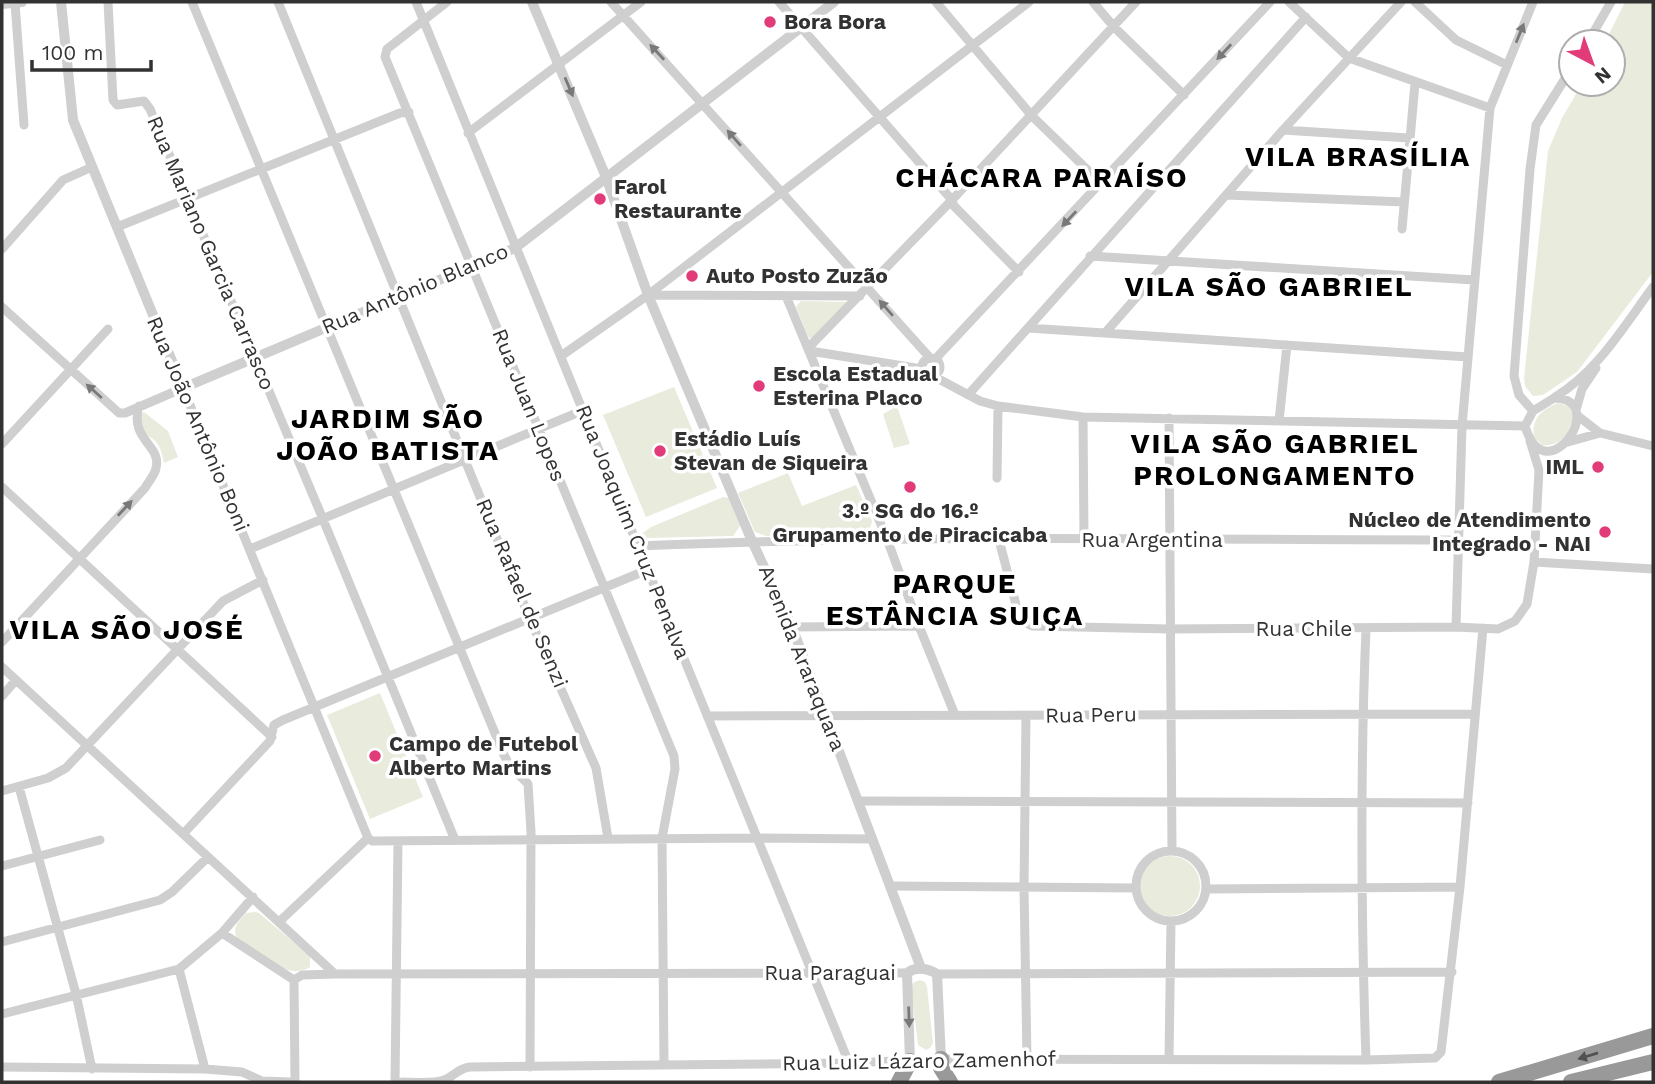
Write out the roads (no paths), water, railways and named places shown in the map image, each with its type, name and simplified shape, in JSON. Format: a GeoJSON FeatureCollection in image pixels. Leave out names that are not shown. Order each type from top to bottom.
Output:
{"type":"FeatureCollection","features":[{"type":"Feature","properties":{"kind":"highway"},"geometry":{"type":"LineString","coordinates":[[1499,1082],[1653,1036]]}},
{"type":"Feature","properties":{"kind":"highway"},"geometry":{"type":"LineString","coordinates":[[941,1059],[941,1068],[950,1082]]}},
{"type":"Feature","properties":{"kind":"highway"},"geometry":{"type":"LineString","coordinates":[[898,1082],[910,1061]]}},
{"type":"Feature","properties":{"kind":"highway"},"geometry":{"type":"LineString","coordinates":[[1571,1082],[1653,1062]]}},
{"type":"Feature","properties":{"kind":"street"},"geometry":{"type":"LineString","coordinates":[[2,4],[18,2],[24,125]]}},
{"type":"Feature","properties":{"kind":"street","name":"Rua João Antônio Boni"},"geometry":{"type":"LineString","coordinates":[[61,2],[70,110],[368,838]]}},
{"type":"Feature","properties":{"kind":"street","name":"Rua Mariano Garcia Carrasco"},"geometry":{"type":"LineString","coordinates":[[108,2],[113,100],[117,104],[144,101],[148,104],[323,519],[454,840]]}},
{"type":"Feature","properties":{"kind":"street"},"geometry":{"type":"LineString","coordinates":[[191,2],[503,755],[528,784],[530,1067]]}},
{"type":"Feature","properties":{"kind":"street","name":"Rua Rafael de Senzi"},"geometry":{"type":"LineString","coordinates":[[278,2],[531,619],[596,768],[608,838]]}},
{"type":"Feature","properties":{"kind":"street","name":"Rua Joaquim Cruz Penalva"},"geometry":{"type":"LineString","coordinates":[[416,2],[849,1063]]}},
{"type":"Feature","properties":{"kind":"street"},"geometry":{"type":"LineString","coordinates":[[423,20],[447,2]]}},
{"type":"Feature","properties":{"kind":"street","name":"Avenida Araraquara"},"geometry":{"type":"LineString","coordinates":[[533,2],[606,177],[649,295],[752,541],[792,627],[921,968]]}},
{"type":"Feature","properties":{"kind":"street"},"geometry":{"type":"LineString","coordinates":[[611,2],[956,387]]}},
{"type":"Feature","properties":{"kind":"street"},"geometry":{"type":"LineString","coordinates":[[468,133],[640,2]]}},
{"type":"Feature","properties":{"kind":"street"},"geometry":{"type":"LineString","coordinates":[[779,2],[952,200],[954,206],[1019,272]]}},
{"type":"Feature","properties":{"kind":"street","name":"Rua Antônio Blanco"},"geometry":{"type":"LineString","coordinates":[[139,406],[515,248],[834,2]]}},
{"type":"Feature","properties":{"kind":"street"},"geometry":{"type":"LineString","coordinates":[[936,2],[1032,116],[1102,184]]}},
{"type":"Feature","properties":{"kind":"street"},"geometry":{"type":"LineString","coordinates":[[561,356],[649,295],[1029,2]]}},
{"type":"Feature","properties":{"kind":"street"},"geometry":{"type":"LineString","coordinates":[[1093,2],[1114,27],[1184,95]]}},
{"type":"Feature","properties":{"kind":"street"},"geometry":{"type":"LineString","coordinates":[[809,350],[1032,116],[1136,2]]}},
{"type":"Feature","properties":{"kind":"street"},"geometry":{"type":"LineString","coordinates":[[933,376],[938,372],[936,362],[939,355],[1270,2]]}},
{"type":"Feature","properties":{"kind":"street"},"geometry":{"type":"LineString","coordinates":[[1289,2],[1349,58],[1490,108]]}},
{"type":"Feature","properties":{"kind":"street"},"geometry":{"type":"LineString","coordinates":[[1105,333],[1283,130],[1401,2]]}},
{"type":"Feature","properties":{"kind":"street"},"geometry":{"type":"LineString","coordinates":[[1415,2],[1456,40],[1507,65]]}},
{"type":"Feature","properties":{"kind":"street"},"geometry":{"type":"LineString","coordinates":[[1456,627],[1462,426],[1490,108],[1533,2]]}},
{"type":"Feature","properties":{"kind":"street"},"geometry":{"type":"LineString","coordinates":[[1596,28],[1611,2]]}},
{"type":"Feature","properties":{"kind":"street"},"geometry":{"type":"LineString","coordinates":[[968,395],[1306,17]]}},
{"type":"Feature","properties":{"kind":"street","name":"Rua Juan Lopes"},"geometry":{"type":"LineString","coordinates":[[423,20],[385,53],[674,756],[675,769],[662,838]]}},
{"type":"Feature","properties":{"kind":"street"},"geometry":{"type":"LineString","coordinates":[[1402,229],[1415,83]]}},
{"type":"Feature","properties":{"kind":"street"},"geometry":{"type":"LineString","coordinates":[[1533,411],[1518,395],[1514,376],[1530,169],[1536,125],[1557,91]]}},
{"type":"Feature","properties":{"kind":"street"},"geometry":{"type":"LineString","coordinates":[[117,227],[333,138],[400,113],[409,113]]}},
{"type":"Feature","properties":{"kind":"street"},"geometry":{"type":"LineString","coordinates":[[1283,130],[1409,138]]}},
{"type":"Feature","properties":{"kind":"street"},"geometry":{"type":"LineString","coordinates":[[2,249],[63,180],[92,167]]}},
{"type":"Feature","properties":{"kind":"street"},"geometry":{"type":"LineString","coordinates":[[1227,195],[1404,202]]}},
{"type":"Feature","properties":{"kind":"street"},"geometry":{"type":"LineString","coordinates":[[1090,256],[1474,280]]}},
{"type":"Feature","properties":{"kind":"street"},"geometry":{"type":"LineString","coordinates":[[1566,442],[1577,424],[1582,389],[1601,357],[1653,287]]}},
{"type":"Feature","properties":{"kind":"street"},"geometry":{"type":"LineString","coordinates":[[649,295],[860,296]]}},
{"type":"Feature","properties":{"kind":"street"},"geometry":{"type":"LineString","coordinates":[[786,296],[887,539],[955,715]]}},
{"type":"Feature","properties":{"kind":"street"},"geometry":{"type":"LineString","coordinates":[[2,307],[118,413],[125,413],[139,406]]}},
{"type":"Feature","properties":{"kind":"street"},"geometry":{"type":"LineString","coordinates":[[1028,328],[1468,357]]}},
{"type":"Feature","properties":{"kind":"street"},"geometry":{"type":"LineString","coordinates":[[2,444],[108,329]]}},
{"type":"Feature","properties":{"kind":"street"},"geometry":{"type":"LineString","coordinates":[[1279,421],[1287,345]]}},
{"type":"Feature","properties":{"kind":"street"},"geometry":{"type":"LineString","coordinates":[[809,350],[922,369],[925,374],[968,395],[998,406],[1083,417],[1525,426]]}},
{"type":"Feature","properties":{"kind":"street"},"geometry":{"type":"LineString","coordinates":[[1539,470],[1525,426],[1533,411],[1573,385],[1601,357]]}},
{"type":"Feature","properties":{"kind":"street"},"geometry":{"type":"LineString","coordinates":[[922,369],[925,360],[936,362]]}},
{"type":"Feature","properties":{"kind":"street"},"geometry":{"type":"LineString","coordinates":[[1554,398],[1567,400],[1577,413],[1600,433],[1653,446]]}},
{"type":"Feature","properties":{"kind":"street"},"geometry":{"type":"LineString","coordinates":[[2,642],[145,488],[156,470],[154,452],[137,428],[135,418],[139,406]]}},
{"type":"Feature","properties":{"kind":"street"},"geometry":{"type":"LineString","coordinates":[[997,478],[998,406]]}},
{"type":"Feature","properties":{"kind":"street"},"geometry":{"type":"LineString","coordinates":[[250,549],[584,410]]}},
{"type":"Feature","properties":{"kind":"street"},"geometry":{"type":"LineString","coordinates":[[1083,417],[1084,539]]}},
{"type":"Feature","properties":{"kind":"street"},"geometry":{"type":"LineString","coordinates":[[1169,418],[1172,851]]}},
{"type":"Feature","properties":{"kind":"street"},"geometry":{"type":"LineString","coordinates":[[1539,470],[1556,449],[1566,442],[1600,433]]}},
{"type":"Feature","properties":{"kind":"street"},"geometry":{"type":"LineString","coordinates":[[1530,441],[1538,449],[1556,449]]}},
{"type":"Feature","properties":{"kind":"street","name":"Rua Chile"},"geometry":{"type":"LineString","coordinates":[[999,540],[1020,620],[1032,626],[1170,629],[1498,629],[1507,626],[1522,614],[1531,586],[1539,470]]}},
{"type":"Feature","properties":{"kind":"street"},"geometry":{"type":"LineString","coordinates":[[2,487],[272,737]]}},
{"type":"Feature","properties":{"kind":"street","name":"Rua Argentina"},"geometry":{"type":"LineString","coordinates":[[638,546],[887,539],[1457,540]]}},
{"type":"Feature","properties":{"kind":"street"},"geometry":{"type":"LineString","coordinates":[[1534,562],[1653,569]]}},
{"type":"Feature","properties":{"kind":"street"},"geometry":{"type":"LineString","coordinates":[[183,834],[270,741],[274,725],[647,570]]}},
{"type":"Feature","properties":{"kind":"street"},"geometry":{"type":"LineString","coordinates":[[2,791],[48,778],[66,768],[223,601],[263,580]]}},
{"type":"Feature","properties":{"kind":"street"},"geometry":{"type":"LineString","coordinates":[[792,627],[919,626]]}},
{"type":"Feature","properties":{"kind":"street"},"geometry":{"type":"LineString","coordinates":[[1452,972],[1483,628]]}},
{"type":"Feature","properties":{"kind":"street"},"geometry":{"type":"LineString","coordinates":[[1366,629],[1363,715],[1363,973],[1366,1060]]}},
{"type":"Feature","properties":{"kind":"street"},"geometry":{"type":"LineString","coordinates":[[2,667],[335,974]]}},
{"type":"Feature","properties":{"kind":"street"},"geometry":{"type":"LineString","coordinates":[[2,696],[16,680]]}},
{"type":"Feature","properties":{"kind":"street","name":"Rua Peru"},"geometry":{"type":"LineString","coordinates":[[707,716],[1474,714]]}},
{"type":"Feature","properties":{"kind":"street"},"geometry":{"type":"LineString","coordinates":[[1026,716],[1024,888],[1027,1059]]}},
{"type":"Feature","properties":{"kind":"street"},"geometry":{"type":"LineString","coordinates":[[19,787],[76,994],[92,1069]]}},
{"type":"Feature","properties":{"kind":"street"},"geometry":{"type":"LineString","coordinates":[[859,801],[1468,803]]}},
{"type":"Feature","properties":{"kind":"street"},"geometry":{"type":"LineString","coordinates":[[280,921],[368,838],[372,841],[872,839]]}},
{"type":"Feature","properties":{"kind":"street"},"geometry":{"type":"LineString","coordinates":[[662,838],[664,1064]]}},
{"type":"Feature","properties":{"kind":"street"},"geometry":{"type":"LineString","coordinates":[[2,866],[100,840]]}},
{"type":"Feature","properties":{"kind":"street"},"geometry":{"type":"LineString","coordinates":[[395,1082],[398,841]]}},
{"type":"Feature","properties":{"kind":"street"},"geometry":{"type":"LineString","coordinates":[[1172,851],[1192,858],[1200,866],[1207,889],[1199,907],[1191,915],[1171,921],[1150,914],[1142,906],[1136,888],[1138,874],[1143,865],[1151,857],[1172,851]]}},
{"type":"Feature","properties":{"kind":"street"},"geometry":{"type":"LineString","coordinates":[[2,942],[160,900],[208,857]]}},
{"type":"Feature","properties":{"kind":"street"},"geometry":{"type":"LineString","coordinates":[[891,887],[1136,888]]}},
{"type":"Feature","properties":{"kind":"street"},"geometry":{"type":"LineString","coordinates":[[1207,889],[1460,887]]}},
{"type":"Feature","properties":{"kind":"street"},"geometry":{"type":"LineString","coordinates":[[2,1014],[179,969],[222,933],[253,897]]}},
{"type":"Feature","properties":{"kind":"street"},"geometry":{"type":"LineString","coordinates":[[1169,1059],[1171,921]]}},
{"type":"Feature","properties":{"kind":"street"},"geometry":{"type":"LineString","coordinates":[[2,1068],[205,1069],[242,1072],[262,1081],[293,1082],[294,980],[222,933]]}},
{"type":"Feature","properties":{"kind":"street","name":"Rua Paraguai"},"geometry":{"type":"LineString","coordinates":[[294,980],[302,975],[335,974],[907,973],[921,968],[937,974],[1452,972]]}},
{"type":"Feature","properties":{"kind":"street"},"geometry":{"type":"LineString","coordinates":[[179,969],[205,1069]]}},
{"type":"Feature","properties":{"kind":"street","name":"Rua Luiz Lázaro Zamenhof"},"geometry":{"type":"LineString","coordinates":[[402,1082],[440,1081],[464,1068],[849,1063],[941,1059],[1428,1059],[1439,1055],[1452,972]]}},
{"type":"Feature","properties":{"kind":"street"},"geometry":{"type":"LineString","coordinates":[[907,973],[910,1061]]}},
{"type":"Feature","properties":{"kind":"street"},"geometry":{"type":"LineString","coordinates":[[937,974],[941,1059]]}},
{"type":"Feature","properties":{"kind":"place","name":"Bora Bora"},"geometry":{"type":"Point","coordinates":[770,22]}},
{"type":"Feature","properties":{"kind":"place","name":"Farol Restaurante"},"geometry":{"type":"Point","coordinates":[600,199]}},
{"type":"Feature","properties":{"kind":"place","name":"Auto Posto Zuzão"},"geometry":{"type":"Point","coordinates":[692,276]}},
{"type":"Feature","properties":{"kind":"place","name":"Escola Estadual Esterina Placo"},"geometry":{"type":"Point","coordinates":[759,386]}},
{"type":"Feature","properties":{"kind":"place","name":"Estádio Luís Stevan de Siqueira"},"geometry":{"type":"Point","coordinates":[660,451]}},
{"type":"Feature","properties":{"kind":"place","name":"IML"},"geometry":{"type":"Point","coordinates":[1598,467]}},
{"type":"Feature","properties":{"kind":"place","name":"3.º SG do 16.º Grupamento de Piracicaba"},"geometry":{"type":"Point","coordinates":[910,487]}},
{"type":"Feature","properties":{"kind":"place","name":"Núcleo de Atendimento Integrado - NAI"},"geometry":{"type":"Point","coordinates":[1605,532]}},
{"type":"Feature","properties":{"kind":"place","name":"Campo de Futebol Alberto Martins"},"geometry":{"type":"Point","coordinates":[375,756]}},
{"type":"Feature","properties":{"kind":"district","name":"VILA BRASÍLIA"},"geometry":{"type":"Point","coordinates":[1358,156]}},
{"type":"Feature","properties":{"kind":"district","name":"CHÁCARA PARAÍSO"},"geometry":{"type":"Point","coordinates":[1042,177]}},
{"type":"Feature","properties":{"kind":"district","name":"VILA SÃO GABRIEL"},"geometry":{"type":"Point","coordinates":[1269,286]}},
{"type":"Feature","properties":{"kind":"district","name":"JARDIM SÃO JOÃO BATISTA"},"geometry":{"type":"Point","coordinates":[388,434]}},
{"type":"Feature","properties":{"kind":"district","name":"VILA SÃO GABRIEL PROLONGAMENTO"},"geometry":{"type":"Point","coordinates":[1275,459]}},
{"type":"Feature","properties":{"kind":"district","name":"PARQUE ESTÂNCIA SUIÇA"},"geometry":{"type":"Point","coordinates":[955,599]}},
{"type":"Feature","properties":{"kind":"district","name":"VILA SÃO JOSÉ"},"geometry":{"type":"Point","coordinates":[127,629]}}]}
